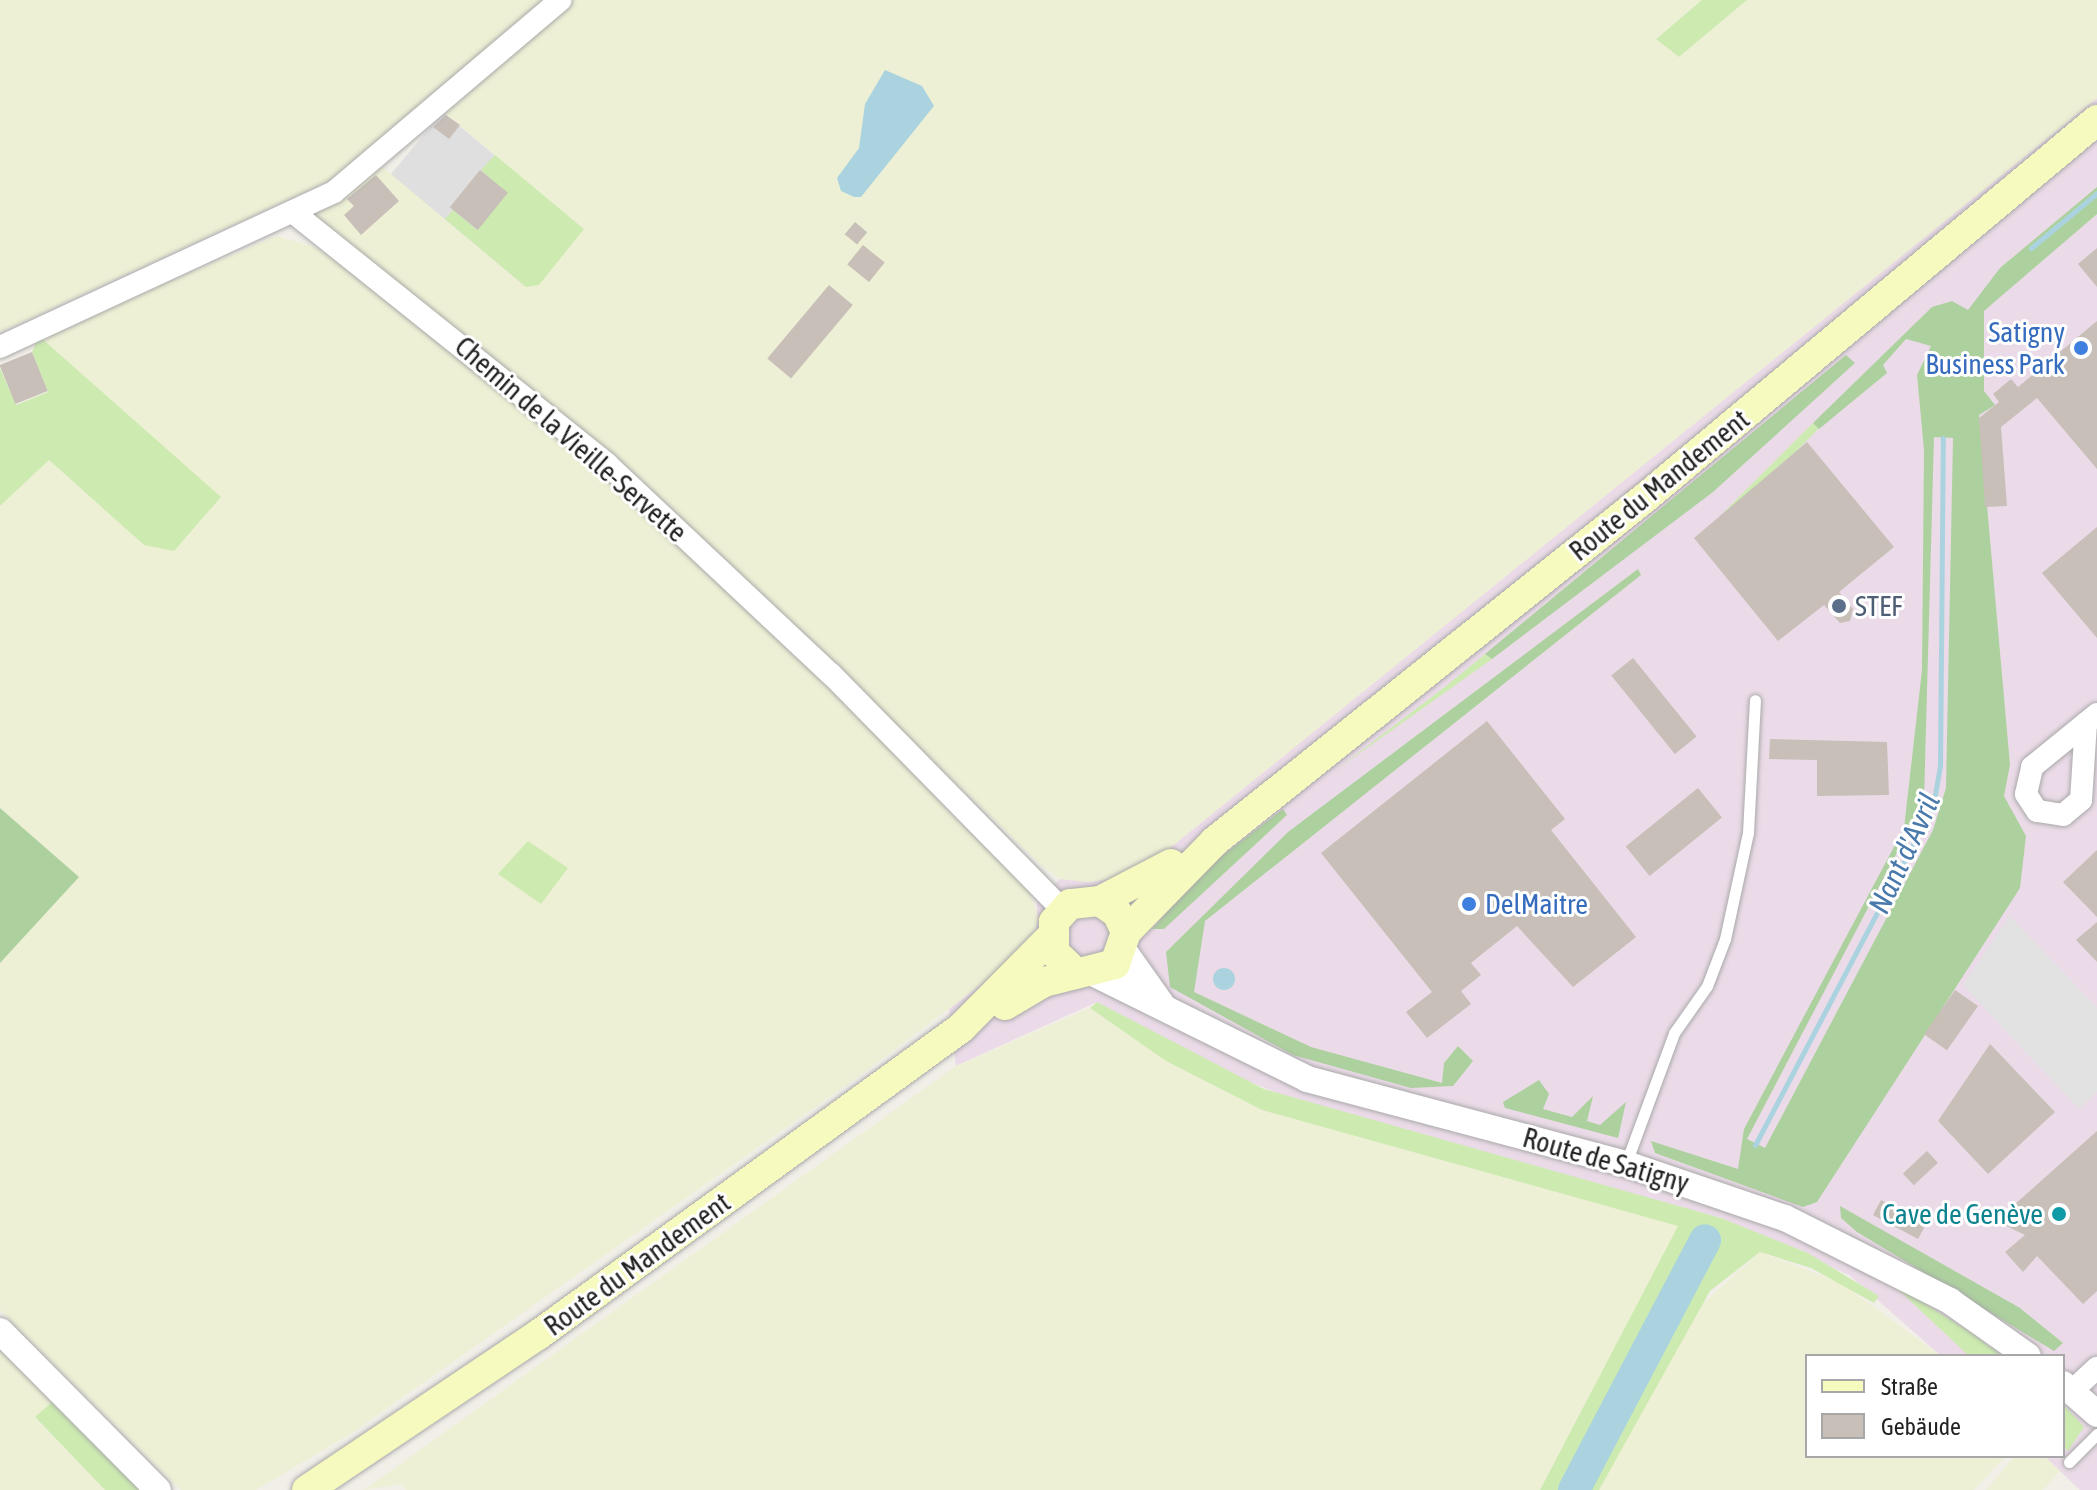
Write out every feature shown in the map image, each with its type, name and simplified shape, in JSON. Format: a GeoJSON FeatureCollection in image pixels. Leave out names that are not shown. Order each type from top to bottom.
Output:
{"type":"FeatureCollection","features":[{"type":"Feature","properties":{"kind":"main road","name":"Route du Mandement"},"geometry":{"type":"LineString","coordinates":[[1125,941],[1215,841],[1646,497],[2097,120]]}},
{"type":"Feature","properties":{"kind":"main road","name":"Route du Mandement"},"geometry":{"type":"LineString","coordinates":[[1100,901],[1215,841]]}},
{"type":"Feature","properties":{"kind":"main road"},"geometry":{"type":"LineString","coordinates":[[1100,901],[1117,913],[1125,941],[1085,973],[1058,958],[1057,924],[1100,901]]}},
{"type":"Feature","properties":{"kind":"main road","name":"Route du Mandement"},"geometry":{"type":"LineString","coordinates":[[310,1489],[538,1335],[961,1028],[1057,924]]}},
{"type":"Feature","properties":{"kind":"main road","name":"Route du Mandement"},"geometry":{"type":"LineString","coordinates":[[961,1028],[1085,973]]}},
{"type":"Feature","properties":{"kind":"street"},"geometry":{"type":"LineString","coordinates":[[0,347],[294,213],[404,140],[560,0]]}},
{"type":"Feature","properties":{"kind":"street","name":"Chemin de la Vieille-Servette"},"geometry":{"type":"LineString","coordinates":[[294,213],[574,435],[831,674],[1057,924]]}},
{"type":"Feature","properties":{"kind":"street","name":"Route de Satigny"},"geometry":{"type":"LineString","coordinates":[[1125,941],[1165,1009]]}},
{"type":"Feature","properties":{"kind":"street","name":"Route de Satigny"},"geometry":{"type":"LineString","coordinates":[[1085,973],[1307,1079],[1626,1164],[1851,1247],[1950,1301],[2025,1354]]}},
{"type":"Feature","properties":{"kind":"street"},"geometry":{"type":"LineString","coordinates":[[0,1331],[158,1490]]}},
{"type":"Feature","properties":{"kind":"street"},"geometry":{"type":"LineString","coordinates":[[2097,1368],[2067,1388],[2097,1414]]}},
{"type":"Feature","properties":{"kind":"lane"},"geometry":{"type":"LineString","coordinates":[[1626,1164],[1674,1033],[1707,986],[1725,939],[1748,833],[1755,700]]}},
{"type":"Feature","properties":{"kind":"lane"},"geometry":{"type":"LineString","coordinates":[[2069,1462],[2097,1434]]}},
{"type":"Feature","properties":{"kind":"shaded area"},"geometry":{"type":"Polygon","coordinates":[[[2097,98],[2097,1490],[2080,1490],[2046,1458],[2065,1458],[2065,1354],[1939,1354],[1849,1275],[1721,1218],[1301,1103],[1217,1068],[1097,1002],[956,1066],[949,1009],[1024,952],[1036,931],[1037,902],[1060,879],[1117,878],[2097,98]]]}},
{"type":"Feature","properties":{"kind":"shaded area"},"geometry":{"type":"Polygon","coordinates":[[[443,112],[583,230],[530,292],[390,175],[443,112]]]}},
{"type":"Feature","properties":{"kind":"shaded area"},"geometry":{"type":"Polygon","coordinates":[[[2010,916],[2097,1008],[2097,1092],[2079,1109],[1963,985],[2010,916]]]}},
{"type":"Feature","properties":{"kind":"green space"},"geometry":{"type":"Polygon","coordinates":[[[0,0],[548,0],[337,177],[0,332],[0,0]]]}},
{"type":"Feature","properties":{"kind":"green space"},"geometry":{"type":"Polygon","coordinates":[[[572,0],[1702,0],[1656,38],[1679,57],[1747,0],[2097,0],[2097,98],[1164,853],[1117,878],[1088,882],[1060,879],[1042,866],[669,506],[312,215],[380,165],[526,287],[584,229],[443,112],[572,0]]]}},
{"type":"Feature","properties":{"kind":"green space"},"geometry":{"type":"Polygon","coordinates":[[[1702,0],[1747,0],[1679,57],[1656,39],[1702,0]]]}},
{"type":"Feature","properties":{"kind":"green space"},"geometry":{"type":"Polygon","coordinates":[[[495,155],[584,229],[539,285],[526,287],[445,219],[453,210],[477,230],[507,193],[481,170],[495,155]]]}},
{"type":"Feature","properties":{"kind":"green space"},"geometry":{"type":"Polygon","coordinates":[[[2097,187],[2097,214],[1984,311],[1984,391],[1995,405],[1979,415],[2010,765],[2004,796],[2026,836],[2020,888],[1817,1202],[1803,1207],[1655,1153],[1651,1141],[1738,1169],[1744,1129],[1904,828],[1922,670],[1924,450],[1917,375],[1931,346],[1906,339],[1883,365],[1887,373],[1819,429],[1813,423],[1932,307],[1952,301],[1968,310],[2000,268],[2097,187]],[[1934,437],[1924,801],[1747,1139],[1765,1148],[1933,830],[1946,788],[1953,438],[1934,437]]]}},
{"type":"Feature","properties":{"kind":"green space"},"geometry":{"type":"Polygon","coordinates":[[[277,236],[315,247],[351,271],[551,427],[875,729],[1027,885],[1039,919],[1024,952],[858,1077],[352,1433],[256,1490],[181,1490],[0,1310],[0,963],[78,877],[0,808],[0,506],[49,460],[144,545],[39,336],[277,236]]]}},
{"type":"Feature","properties":{"kind":"green space"},"geometry":{"type":"Polygon","coordinates":[[[39,336],[221,497],[174,551],[144,545],[49,460],[0,506],[0,368],[16,405],[48,392],[32,352],[39,336]]]}},
{"type":"Feature","properties":{"kind":"green space"},"geometry":{"type":"Polygon","coordinates":[[[1846,355],[1855,363],[1713,492],[1492,659],[1485,654],[1846,355]]]}},
{"type":"Feature","properties":{"kind":"green space"},"geometry":{"type":"Polygon","coordinates":[[[1813,423],[1819,429],[1730,518],[1724,512],[1813,423]]]}},
{"type":"Feature","properties":{"kind":"green space"},"geometry":{"type":"Polygon","coordinates":[[[1638,569],[1641,575],[1205,921],[1194,992],[1311,1047],[1442,1083],[1444,1063],[1458,1046],[1473,1061],[1453,1086],[1411,1088],[1293,1055],[1170,987],[1166,952],[1288,832],[1638,569]]]}},
{"type":"Feature","properties":{"kind":"green space"},"geometry":{"type":"Polygon","coordinates":[[[1485,654],[1492,659],[1336,770],[1446,686],[1485,654]]]}},
{"type":"Feature","properties":{"kind":"green space"},"geometry":{"type":"Polygon","coordinates":[[[0,808],[79,877],[0,963],[0,808]]]}},
{"type":"Feature","properties":{"kind":"green space"},"geometry":{"type":"Polygon","coordinates":[[[1283,809],[1287,815],[1164,929],[1152,929],[1206,868],[1283,809]]]}},
{"type":"Feature","properties":{"kind":"green space"},"geometry":{"type":"Polygon","coordinates":[[[528,841],[568,868],[541,904],[498,874],[528,841]]]}},
{"type":"Feature","properties":{"kind":"green space"},"geometry":{"type":"Polygon","coordinates":[[[1097,1002],[1264,1089],[1721,1218],[1808,1253],[1879,1296],[1874,1303],[1811,1268],[1760,1252],[1710,1291],[1599,1490],[1583,1490],[1717,1239],[1698,1233],[1562,1490],[1540,1490],[1678,1226],[1262,1110],[1166,1061],[1090,1008],[1097,1002]]]}},
{"type":"Feature","properties":{"kind":"green space"},"geometry":{"type":"Polygon","coordinates":[[[1090,1008],[1166,1061],[1262,1110],[1679,1226],[1540,1490],[406,1490],[401,1484],[364,1490],[956,1066],[1090,1008]]]}},
{"type":"Feature","properties":{"kind":"green space"},"geometry":{"type":"Polygon","coordinates":[[[1539,1080],[1549,1094],[1543,1109],[1572,1117],[1593,1096],[1587,1121],[1600,1125],[1626,1102],[1618,1138],[1505,1108],[1503,1102],[1539,1080]]]}},
{"type":"Feature","properties":{"kind":"green space"},"geometry":{"type":"Polygon","coordinates":[[[1840,1206],[2020,1308],[2063,1343],[2054,1351],[1857,1232],[1841,1218],[1840,1206]]]}},
{"type":"Feature","properties":{"kind":"green space"},"geometry":{"type":"Polygon","coordinates":[[[1760,1252],[1841,1283],[1938,1354],[1805,1354],[1805,1458],[2004,1458],[1974,1490],[1599,1490],[1697,1309],[1760,1252]]]}},
{"type":"Feature","properties":{"kind":"green space"},"geometry":{"type":"Polygon","coordinates":[[[1889,1281],[2000,1354],[1967,1354],[1889,1281]]]}},
{"type":"Feature","properties":{"kind":"green space"},"geometry":{"type":"Polygon","coordinates":[[[0,1347],[52,1402],[35,1418],[105,1490],[0,1490],[0,1347]]]}},
{"type":"Feature","properties":{"kind":"green space"},"geometry":{"type":"Polygon","coordinates":[[[52,1402],[142,1490],[105,1490],[35,1417],[52,1402]]]}},
{"type":"Feature","properties":{"kind":"green space"},"geometry":{"type":"Polygon","coordinates":[[[2065,1406],[2084,1427],[2068,1451],[2065,1448],[2065,1406]]]}},
{"type":"Feature","properties":{"kind":"green space"},"geometry":{"type":"Polygon","coordinates":[[[2013,1458],[2046,1458],[2060,1471],[2043,1490],[1986,1490],[2013,1458]]]}},
{"type":"Feature","properties":{"kind":"water"},"geometry":{"type":"Polygon","coordinates":[[[885,70],[922,86],[934,106],[861,197],[854,197],[841,191],[837,178],[859,148],[865,104],[885,70]]]}},
{"type":"Feature","properties":{"kind":"water"},"geometry":{"type":"Polygon","coordinates":[[[1220,968],[1228,968],[1235,979],[1228,990],[1220,990],[1213,983],[1213,975],[1220,968]]]}},
{"type":"Feature","properties":{"kind":"building"},"geometry":{"type":"Polygon","coordinates":[[[446,115],[460,125],[449,139],[433,127],[446,115]]]}},
{"type":"Feature","properties":{"kind":"building"},"geometry":{"type":"Polygon","coordinates":[[[480,170],[508,193],[478,230],[450,207],[480,170]]]}},
{"type":"Feature","properties":{"kind":"building"},"geometry":{"type":"Polygon","coordinates":[[[376,175],[399,201],[361,235],[344,215],[354,206],[347,199],[376,175]]]}},
{"type":"Feature","properties":{"kind":"building"},"geometry":{"type":"Polygon","coordinates":[[[855,222],[867,232],[857,245],[845,234],[855,222]]]}},
{"type":"Feature","properties":{"kind":"building"},"geometry":{"type":"Polygon","coordinates":[[[863,245],[885,263],[869,282],[847,264],[863,245]]]}},
{"type":"Feature","properties":{"kind":"building","name":"Satigny Business Park"},"geometry":{"type":"Polygon","coordinates":[[[2097,248],[2097,287],[2078,264],[2097,248]]]}},
{"type":"Feature","properties":{"kind":"building"},"geometry":{"type":"Polygon","coordinates":[[[829,285],[853,305],[791,378],[767,359],[829,285]]]}},
{"type":"Feature","properties":{"kind":"building"},"geometry":{"type":"Polygon","coordinates":[[[2097,321],[2097,469],[2037,398],[2001,427],[2007,506],[1985,507],[1979,418],[1999,402],[1993,394],[2011,379],[2018,387],[2097,321]]]}},
{"type":"Feature","properties":{"kind":"building"},"geometry":{"type":"Polygon","coordinates":[[[32,352],[48,391],[15,404],[0,365],[32,352]]]}},
{"type":"Feature","properties":{"kind":"building"},"geometry":{"type":"Polygon","coordinates":[[[1807,442],[1894,547],[1839,592],[1853,609],[1850,621],[1840,623],[1824,605],[1778,641],[1694,538],[1807,442]]]}},
{"type":"Feature","properties":{"kind":"building"},"geometry":{"type":"Polygon","coordinates":[[[2097,527],[2097,638],[2042,573],[2097,527]]]}},
{"type":"Feature","properties":{"kind":"building"},"geometry":{"type":"Polygon","coordinates":[[[1633,658],[1697,736],[1675,754],[1611,676],[1633,658]]]}},
{"type":"Feature","properties":{"kind":"building"},"geometry":{"type":"Polygon","coordinates":[[[1487,721],[1565,819],[1551,830],[1636,937],[1573,987],[1517,926],[1471,963],[1481,975],[1461,991],[1471,1004],[1427,1038],[1406,1012],[1432,992],[1321,853],[1487,721]]]}},
{"type":"Feature","properties":{"kind":"building"},"geometry":{"type":"Polygon","coordinates":[[[1770,739],[1887,742],[1889,795],[1817,796],[1817,760],[1769,759],[1770,739]]]}},
{"type":"Feature","properties":{"kind":"building"},"geometry":{"type":"Polygon","coordinates":[[[1698,788],[1722,818],[1650,876],[1626,847],[1698,788]]]}},
{"type":"Feature","properties":{"kind":"building"},"geometry":{"type":"Polygon","coordinates":[[[2097,850],[2097,917],[2063,882],[2097,850]]]}},
{"type":"Feature","properties":{"kind":"building"},"geometry":{"type":"Polygon","coordinates":[[[2097,922],[2097,962],[2076,940],[2097,922]]]}},
{"type":"Feature","properties":{"kind":"building"},"geometry":{"type":"Polygon","coordinates":[[[1955,990],[1978,1006],[1947,1050],[1924,1034],[1955,990]]]}},
{"type":"Feature","properties":{"kind":"building"},"geometry":{"type":"Polygon","coordinates":[[[1990,1044],[2055,1112],[1988,1174],[1938,1121],[1990,1044]]]}},
{"type":"Feature","properties":{"kind":"building","name":"Cave de Genève"},"geometry":{"type":"Polygon","coordinates":[[[2097,1131],[2097,1291],[2083,1304],[2037,1256],[2023,1272],[2005,1252],[2025,1235],[1996,1221],[2097,1131]]]}},
{"type":"Feature","properties":{"kind":"building"},"geometry":{"type":"Polygon","coordinates":[[[1927,1151],[1938,1163],[1914,1185],[1903,1174],[1927,1151]]]}},
{"type":"Feature","properties":{"kind":"building"},"geometry":{"type":"Polygon","coordinates":[[[1881,1200],[1926,1224],[1918,1239],[1873,1215],[1881,1200]]]}},
{"type":"Feature","properties":{"kind":"waterway"},"geometry":{"type":"LineString","coordinates":[[2031,248],[2097,193]]}},
{"type":"Feature","properties":{"kind":"waterway","name":"Nant d'Avril"},"geometry":{"type":"LineString","coordinates":[[1755,1145],[1933,806],[1940,766],[1943,438]]}},
{"type":"Feature","properties":{"kind":"waterway","name":"Nant d'Avril"},"geometry":{"type":"LineString","coordinates":[[1574,1490],[1705,1240]]}},
{"type":"Feature","properties":{"kind":"place","name":"Satigny Business Park"},"geometry":{"type":"Point","coordinates":[2081,348]}},
{"type":"Feature","properties":{"kind":"place","name":"STEF"},"geometry":{"type":"Point","coordinates":[1839,606]}},
{"type":"Feature","properties":{"kind":"place","name":"DelMaitre"},"geometry":{"type":"Point","coordinates":[1469,904]}},
{"type":"Feature","properties":{"kind":"place","name":"Cave de Genève"},"geometry":{"type":"Point","coordinates":[2059,1214]}}]}
